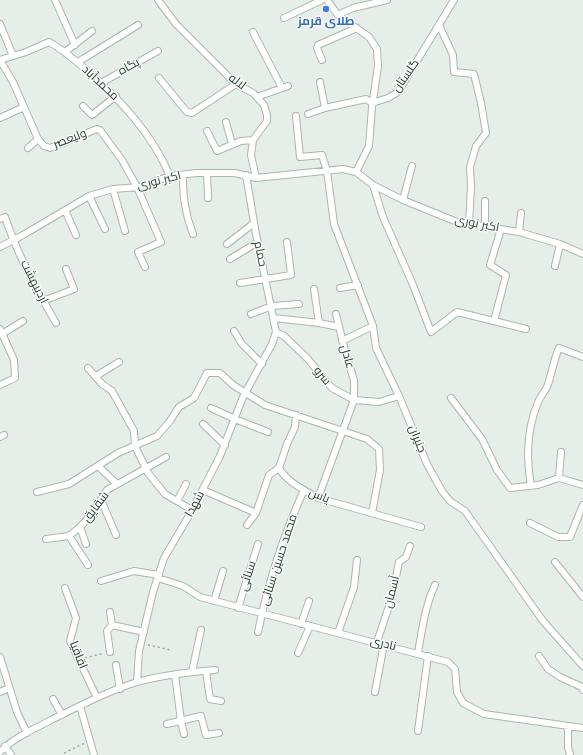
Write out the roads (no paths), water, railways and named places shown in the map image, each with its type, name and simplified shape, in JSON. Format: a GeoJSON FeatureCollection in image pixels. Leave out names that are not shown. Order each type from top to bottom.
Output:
{"type":"FeatureCollection","features":[{"type":"Feature","properties":{"kind":"street"},"geometry":{"type":"LineString","coordinates":[[55,0],[75,45]]}},
{"type":"Feature","properties":{"kind":"street","name":"لاله"},"geometry":{"type":"LineString","coordinates":[[158,0],[176,24],[236,84],[257,97],[264,105],[267,121],[253,140]]}},
{"type":"Feature","properties":{"kind":"street"},"geometry":{"type":"LineString","coordinates":[[284,18],[322,0]]}},
{"type":"Feature","properties":{"kind":"street"},"geometry":{"type":"LineString","coordinates":[[327,0],[338,15],[369,37],[377,50],[378,70],[372,103],[369,146],[356,172]]}},
{"type":"Feature","properties":{"kind":"street"},"geometry":{"type":"LineString","coordinates":[[338,15],[353,8],[387,0]]}},
{"type":"Feature","properties":{"kind":"street","name":"گلستان"},"geometry":{"type":"LineString","coordinates":[[308,114],[325,108],[366,99],[372,103],[388,98],[398,92],[454,0]]}},
{"type":"Feature","properties":{"kind":"street"},"geometry":{"type":"LineString","coordinates":[[0,24],[13,56]]}},
{"type":"Feature","properties":{"kind":"street"},"geometry":{"type":"LineString","coordinates":[[78,62],[138,25]]}},
{"type":"Feature","properties":{"kind":"street"},"geometry":{"type":"LineString","coordinates":[[439,25],[453,56],[454,72],[474,74],[486,133],[476,146],[470,167],[471,187],[469,224]]}},
{"type":"Feature","properties":{"kind":"street"},"geometry":{"type":"LineString","coordinates":[[322,60],[317,48],[318,45],[357,28]]}},
{"type":"Feature","properties":{"kind":"street"},"geometry":{"type":"LineString","coordinates":[[65,52],[92,31]]}},
{"type":"Feature","properties":{"kind":"street"},"geometry":{"type":"LineString","coordinates":[[253,32],[285,87],[257,97]]}},
{"type":"Feature","properties":{"kind":"street","name":"محمدآباد"},"geometry":{"type":"LineString","coordinates":[[0,60],[26,52],[49,42],[65,52],[116,96],[143,128],[162,157],[170,176]]}},
{"type":"Feature","properties":{"kind":"street","name":"پگاه"},"geometry":{"type":"LineString","coordinates":[[100,83],[158,52]]}},
{"type":"Feature","properties":{"kind":"street","name":"ولیعصر"},"geometry":{"type":"LineString","coordinates":[[0,60],[13,82],[38,139],[44,146],[50,148],[97,128],[122,160],[137,187]]}},
{"type":"Feature","properties":{"kind":"street"},"geometry":{"type":"LineString","coordinates":[[159,78],[187,112],[190,113],[236,84]]}},
{"type":"Feature","properties":{"kind":"street"},"geometry":{"type":"LineString","coordinates":[[320,82],[325,108]]}},
{"type":"Feature","properties":{"kind":"street"},"geometry":{"type":"LineString","coordinates":[[83,106],[92,115],[116,96]]}},
{"type":"Feature","properties":{"kind":"street"},"geometry":{"type":"LineString","coordinates":[[0,118],[24,107]]}},
{"type":"Feature","properties":{"kind":"street"},"geometry":{"type":"LineString","coordinates":[[296,116],[300,157],[322,155],[327,171]]}},
{"type":"Feature","properties":{"kind":"street"},"geometry":{"type":"LineString","coordinates":[[226,122],[232,144]]}},
{"type":"Feature","properties":{"kind":"street"},"geometry":{"type":"LineString","coordinates":[[207,131],[217,151],[241,141],[253,140],[252,155],[256,178]]}},
{"type":"Feature","properties":{"kind":"street"},"geometry":{"type":"LineString","coordinates":[[28,148],[38,139]]}},
{"type":"Feature","properties":{"kind":"street"},"geometry":{"type":"LineString","coordinates":[[403,200],[412,166]]}},
{"type":"Feature","properties":{"kind":"street","name":"اکبر نوری"},"geometry":{"type":"LineString","coordinates":[[0,246],[89,196],[113,189],[137,187],[170,176],[207,173],[235,173],[256,178],[343,169],[356,172],[373,185],[403,200],[457,222],[519,232],[560,244],[583,254]]}},
{"type":"Feature","properties":{"kind":"street","name":"جنیران"},"geometry":{"type":"LineString","coordinates":[[327,171],[334,224],[373,326],[376,348],[399,396],[427,464],[442,491],[450,501],[465,511],[543,621],[583,666]]}},
{"type":"Feature","properties":{"kind":"street"},"geometry":{"type":"LineString","coordinates":[[207,173],[208,198]]}},
{"type":"Feature","properties":{"kind":"street"},"geometry":{"type":"LineString","coordinates":[[182,175],[183,195],[187,218],[193,234]]}},
{"type":"Feature","properties":{"kind":"street","name":"حمام"},"geometry":{"type":"LineString","coordinates":[[246,176],[276,332]]}},
{"type":"Feature","properties":{"kind":"street"},"geometry":{"type":"LineString","coordinates":[[373,185],[383,218],[413,285],[431,332],[457,312],[526,329]]}},
{"type":"Feature","properties":{"kind":"street"},"geometry":{"type":"LineString","coordinates":[[137,187],[160,242],[138,252],[145,267]]}},
{"type":"Feature","properties":{"kind":"street"},"geometry":{"type":"LineString","coordinates":[[113,189],[125,230]]}},
{"type":"Feature","properties":{"kind":"street"},"geometry":{"type":"LineString","coordinates":[[89,196],[105,229]]}},
{"type":"Feature","properties":{"kind":"street"},"geometry":{"type":"LineString","coordinates":[[485,201],[485,227]]}},
{"type":"Feature","properties":{"kind":"street"},"geometry":{"type":"LineString","coordinates":[[65,210],[76,235]]}},
{"type":"Feature","properties":{"kind":"street"},"geometry":{"type":"LineString","coordinates":[[519,232],[521,213]]}},
{"type":"Feature","properties":{"kind":"street","name":"اردیبهشت"},"geometry":{"type":"LineString","coordinates":[[0,219],[5,217],[13,240],[43,301],[56,322]]}},
{"type":"Feature","properties":{"kind":"street"},"geometry":{"type":"LineString","coordinates":[[227,244],[254,223]]}},
{"type":"Feature","properties":{"kind":"street"},"geometry":{"type":"LineString","coordinates":[[494,321],[506,275],[490,265],[501,229]]}},
{"type":"Feature","properties":{"kind":"street"},"geometry":{"type":"LineString","coordinates":[[230,259],[258,242]]}},
{"type":"Feature","properties":{"kind":"street"},"geometry":{"type":"LineString","coordinates":[[240,283],[291,275],[287,242]]}},
{"type":"Feature","properties":{"kind":"street"},"geometry":{"type":"LineString","coordinates":[[555,266],[560,244]]}},
{"type":"Feature","properties":{"kind":"street"},"geometry":{"type":"LineString","coordinates":[[43,301],[74,289],[66,269]]}},
{"type":"Feature","properties":{"kind":"street"},"geometry":{"type":"LineString","coordinates":[[340,288],[358,285]]}},
{"type":"Feature","properties":{"kind":"street"},"geometry":{"type":"LineString","coordinates":[[314,289],[319,323]]}},
{"type":"Feature","properties":{"kind":"street"},"geometry":{"type":"LineString","coordinates":[[251,314],[272,306],[299,304]]}},
{"type":"Feature","properties":{"kind":"street","name":"عادل"},"geometry":{"type":"LineString","coordinates":[[336,314],[342,341],[354,380],[354,400]]}},
{"type":"Feature","properties":{"kind":"street"},"geometry":{"type":"LineString","coordinates":[[274,318],[319,323],[339,327]]}},
{"type":"Feature","properties":{"kind":"street"},"geometry":{"type":"LineString","coordinates":[[0,385],[15,378],[14,360],[1,331],[23,321]]}},
{"type":"Feature","properties":{"kind":"street"},"geometry":{"type":"LineString","coordinates":[[342,341],[373,326]]}},
{"type":"Feature","properties":{"kind":"street"},"geometry":{"type":"LineString","coordinates":[[234,331],[242,344],[262,364]]}},
{"type":"Feature","properties":{"kind":"street","name":"شهدا"},"geometry":{"type":"LineString","coordinates":[[137,682],[139,651],[164,558],[203,490],[225,444],[246,393],[272,344],[276,332]]}},
{"type":"Feature","properties":{"kind":"street","name":"سرو"},"geometry":{"type":"LineString","coordinates":[[276,332],[284,336],[307,358],[332,388],[354,400],[379,402],[399,396]]}},
{"type":"Feature","properties":{"kind":"street"},"geometry":{"type":"LineString","coordinates":[[531,486],[528,466],[529,443],[533,420],[539,401],[547,387],[554,359],[559,348],[583,356]]}},
{"type":"Feature","properties":{"kind":"street"},"geometry":{"type":"LineString","coordinates":[[96,376],[119,362]]}},
{"type":"Feature","properties":{"kind":"street"},"geometry":{"type":"LineString","coordinates":[[88,368],[112,391],[134,431],[135,446],[145,469],[165,494],[192,510]]}},
{"type":"Feature","properties":{"kind":"street"},"geometry":{"type":"LineString","coordinates":[[37,492],[69,484],[118,453],[157,436],[170,422],[179,407],[194,398],[207,373],[220,373],[233,385],[266,404],[367,439],[379,449],[380,470],[372,512]]}},
{"type":"Feature","properties":{"kind":"street"},"geometry":{"type":"LineString","coordinates":[[451,398],[482,438],[497,470],[510,488],[538,485],[559,478],[583,485]]}},
{"type":"Feature","properties":{"kind":"street"},"geometry":{"type":"LineString","coordinates":[[318,498],[354,400]]}},
{"type":"Feature","properties":{"kind":"street"},"geometry":{"type":"LineString","coordinates":[[211,408],[268,432]]}},
{"type":"Feature","properties":{"kind":"street"},"geometry":{"type":"LineString","coordinates":[[247,525],[256,513],[269,475],[279,468],[294,427],[296,415]]}},
{"type":"Feature","properties":{"kind":"street"},"geometry":{"type":"LineString","coordinates":[[203,424],[225,444]]}},
{"type":"Feature","properties":{"kind":"street"},"geometry":{"type":"LineString","coordinates":[[559,478],[561,452]]}},
{"type":"Feature","properties":{"kind":"street","name":"شقایق"},"geometry":{"type":"LineString","coordinates":[[69,536],[80,528],[107,490],[166,457]]}},
{"type":"Feature","properties":{"kind":"street"},"geometry":{"type":"LineString","coordinates":[[98,466],[116,484]]}},
{"type":"Feature","properties":{"kind":"street","name":"یاس"},"geometry":{"type":"LineString","coordinates":[[279,468],[283,475],[318,498],[421,527]]}},
{"type":"Feature","properties":{"kind":"street"},"geometry":{"type":"LineString","coordinates":[[177,501],[186,484]]}},
{"type":"Feature","properties":{"kind":"street"},"geometry":{"type":"LineString","coordinates":[[203,490],[256,513]]}},
{"type":"Feature","properties":{"kind":"street","name":"محمد حسین سنائی"},"geometry":{"type":"LineString","coordinates":[[258,632],[272,574],[304,490]]}},
{"type":"Feature","properties":{"kind":"street"},"geometry":{"type":"LineString","coordinates":[[101,500],[116,535]]}},
{"type":"Feature","properties":{"kind":"street"},"geometry":{"type":"LineString","coordinates":[[530,524],[558,537],[570,537],[583,505]]}},
{"type":"Feature","properties":{"kind":"street"},"geometry":{"type":"LineString","coordinates":[[80,528],[86,544]]}},
{"type":"Feature","properties":{"kind":"street"},"geometry":{"type":"LineString","coordinates":[[46,538],[69,536],[88,565]]}},
{"type":"Feature","properties":{"kind":"street","name":"سنائی"},"geometry":{"type":"LineString","coordinates":[[238,608],[258,544]]}},
{"type":"Feature","properties":{"kind":"street","name":"آسمان"},"geometry":{"type":"LineString","coordinates":[[376,642],[392,597],[399,562],[406,557],[410,546]]}},
{"type":"Feature","properties":{"kind":"street"},"geometry":{"type":"LineString","coordinates":[[338,633],[354,587],[357,560]]}},
{"type":"Feature","properties":{"kind":"street"},"geometry":{"type":"LineString","coordinates":[[556,562],[583,597]]}},
{"type":"Feature","properties":{"kind":"street","name":"نادری"},"geometry":{"type":"LineString","coordinates":[[101,581],[134,571],[158,576],[183,586],[200,597],[448,662],[456,669],[458,692],[463,703],[484,714],[583,728]]}},
{"type":"Feature","properties":{"kind":"street"},"geometry":{"type":"LineString","coordinates":[[214,601],[223,571]]}},
{"type":"Feature","properties":{"kind":"street"},"geometry":{"type":"LineString","coordinates":[[418,653],[424,620],[435,585]]}},
{"type":"Feature","properties":{"kind":"street","name":"اقاقیا"},"geometry":{"type":"LineString","coordinates":[[65,588],[76,618],[70,641],[98,698]]}},
{"type":"Feature","properties":{"kind":"street"},"geometry":{"type":"LineString","coordinates":[[301,624],[309,601]]}},
{"type":"Feature","properties":{"kind":"street"},"geometry":{"type":"LineString","coordinates":[[110,612],[112,624],[107,631],[110,652]]}},
{"type":"Feature","properties":{"kind":"street"},"geometry":{"type":"LineString","coordinates":[[112,624],[144,632]]}},
{"type":"Feature","properties":{"kind":"street"},"geometry":{"type":"LineString","coordinates":[[298,653],[310,626]]}},
{"type":"Feature","properties":{"kind":"street"},"geometry":{"type":"LineString","coordinates":[[192,672],[201,630]]}},
{"type":"Feature","properties":{"kind":"street"},"geometry":{"type":"LineString","coordinates":[[375,692],[384,644]]}},
{"type":"Feature","properties":{"kind":"street"},"geometry":{"type":"LineString","coordinates":[[418,731],[428,656]]}},
{"type":"Feature","properties":{"kind":"street"},"geometry":{"type":"LineString","coordinates":[[539,656],[548,669],[560,677],[582,687],[583,690]]}},
{"type":"Feature","properties":{"kind":"street"},"geometry":{"type":"LineString","coordinates":[[0,657],[17,712],[27,733]]}},
{"type":"Feature","properties":{"kind":"street"},"geometry":{"type":"LineString","coordinates":[[116,665],[120,689]]}},
{"type":"Feature","properties":{"kind":"street"},"geometry":{"type":"LineString","coordinates":[[0,752],[5,746],[62,715],[137,682],[175,674],[215,670]]}},
{"type":"Feature","properties":{"kind":"street"},"geometry":{"type":"LineString","coordinates":[[206,671],[210,699],[221,701]]}},
{"type":"Feature","properties":{"kind":"street"},"geometry":{"type":"LineString","coordinates":[[175,674],[184,734]]}},
{"type":"Feature","properties":{"kind":"street"},"geometry":{"type":"LineString","coordinates":[[0,692],[9,688]]}},
{"type":"Feature","properties":{"kind":"street"},"geometry":{"type":"LineString","coordinates":[[53,700],[62,715]]}},
{"type":"Feature","properties":{"kind":"street"},"geometry":{"type":"LineString","coordinates":[[80,706],[94,755]]}},
{"type":"Feature","properties":{"kind":"street"},"geometry":{"type":"LineString","coordinates":[[167,724],[181,722],[201,716],[206,735],[219,733]]}},
{"type":"Feature","properties":{"kind":"street"},"geometry":{"type":"LineString","coordinates":[[568,726],[568,747],[570,755]]}},
{"type":"Feature","properties":{"kind":"street"},"geometry":{"type":"LineString","coordinates":[[5,746],[11,755]]}},
{"type":"Feature","properties":{"kind":"place","name":"طلای قرمز"},"geometry":{"type":"Point","coordinates":[326,9]}}]}
